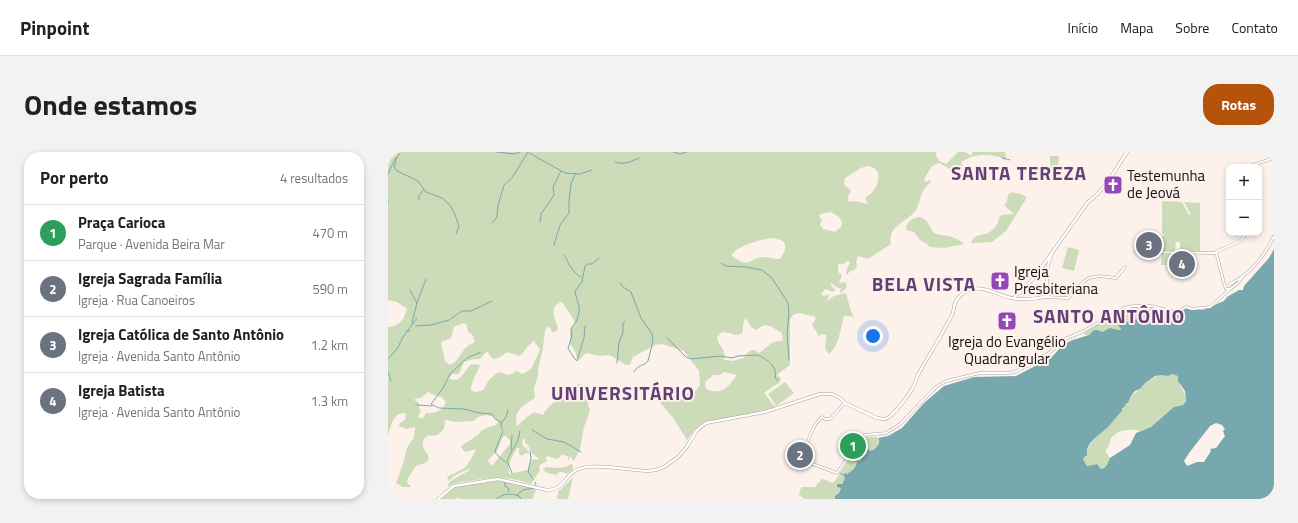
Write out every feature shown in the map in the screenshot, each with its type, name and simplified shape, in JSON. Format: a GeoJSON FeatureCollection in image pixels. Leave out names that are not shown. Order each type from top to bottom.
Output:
{"type":"FeatureCollection","features":[{"type":"Feature","properties":{"kind":"main road"},"geometry":{"type":"LineString","coordinates":[[1011,298],[1029,284],[1088,202],[1106,186],[1127,152]]}},
{"type":"Feature","properties":{"kind":"main road"},"geometry":{"type":"LineString","coordinates":[[438,499],[457,485],[498,479],[547,490],[555,490],[562,485],[574,471],[585,467],[642,471],[656,470],[669,464],[677,458],[686,448],[696,430],[706,423],[765,412],[820,394],[832,394],[840,398],[845,403],[877,418],[888,418],[912,390],[919,373],[943,333],[957,299],[966,292],[981,288],[1011,298],[1044,297],[1050,292],[1046,280],[1046,271],[1052,253]]}},
{"type":"Feature","properties":{"kind":"main road"},"geometry":{"type":"LineString","coordinates":[[1038,271],[1042,269],[1046,271]]}},
{"type":"Feature","properties":{"kind":"main road"},"geometry":{"type":"LineString","coordinates":[[1011,298],[1019,293]]}},
{"type":"Feature","properties":{"kind":"street"},"geometry":{"type":"LineString","coordinates":[[1256,164],[1274,158]]}},
{"type":"Feature","properties":{"kind":"street"},"geometry":{"type":"LineString","coordinates":[[1136,252],[1216,252],[1240,240],[1244,236]]}},
{"type":"Feature","properties":{"kind":"street"},"geometry":{"type":"LineString","coordinates":[[845,403],[830,419],[825,419],[822,417],[814,426],[802,460],[837,473],[863,436],[886,432],[900,424],[936,387],[946,381],[980,373],[1014,372],[1032,364],[1049,353],[1065,339],[1082,332],[1124,308],[1147,306],[1172,311],[1182,310],[1186,307],[1191,309],[1208,308],[1238,282],[1263,255],[1274,236]]}},
{"type":"Feature","properties":{"kind":"street"},"geometry":{"type":"LineString","coordinates":[[1216,252],[1220,264],[1222,279],[1226,287],[1225,294]]}},
{"type":"Feature","properties":{"kind":"street"},"geometry":{"type":"LineString","coordinates":[[1044,297],[1068,298],[1084,281],[1094,276],[1116,278],[1125,267]]}},
{"type":"Feature","properties":{"kind":"street"},"geometry":{"type":"LineString","coordinates":[[1226,287],[1243,275]]}},
{"type":"Feature","properties":{"kind":"street"},"geometry":{"type":"LineString","coordinates":[[1222,279],[1229,284],[1230,289]]}},
{"type":"Feature","properties":{"kind":"street"},"geometry":{"type":"LineString","coordinates":[[1226,287],[1230,289]]}},
{"type":"Feature","properties":{"kind":"street"},"geometry":{"type":"LineString","coordinates":[[1050,292],[1055,297]]}},
{"type":"Feature","properties":{"kind":"green space"},"geometry":{"type":"Polygon","coordinates":[[[388,152],[936,152],[937,158],[946,164],[958,152],[965,152],[972,156],[972,152],[1005,152],[1006,160],[989,155],[971,157],[961,163],[963,166],[958,172],[939,163],[932,166],[924,179],[926,182],[930,180],[931,182],[923,191],[916,210],[892,232],[891,244],[868,259],[858,256],[856,262],[857,267],[850,271],[847,275],[846,272],[850,262],[848,261],[843,264],[839,264],[838,272],[842,275],[839,283],[846,282],[847,287],[841,293],[841,288],[838,288],[831,283],[831,286],[835,289],[834,292],[825,289],[821,294],[823,296],[829,296],[827,301],[834,296],[846,293],[854,318],[851,316],[844,316],[838,341],[833,350],[829,354],[827,352],[825,347],[826,335],[821,334],[818,336],[813,328],[812,324],[816,319],[814,316],[800,313],[794,314],[790,319],[790,365],[778,374],[777,376],[781,378],[780,382],[764,393],[775,407],[702,423],[687,440],[674,419],[659,401],[695,392],[700,385],[699,371],[684,351],[662,344],[655,345],[633,357],[630,365],[626,365],[610,355],[599,356],[586,353],[578,361],[575,351],[570,344],[570,330],[574,324],[574,320],[562,302],[557,304],[554,314],[558,329],[555,332],[552,332],[549,326],[545,330],[538,376],[534,388],[535,398],[523,406],[518,412],[516,416],[517,426],[534,412],[543,415],[555,401],[571,393],[578,384],[584,385],[590,410],[584,427],[580,449],[574,461],[570,456],[569,461],[568,457],[563,454],[557,459],[547,456],[547,461],[540,465],[540,470],[531,484],[507,478],[493,478],[461,482],[448,487],[448,484],[452,480],[470,470],[468,469],[454,476],[449,481],[447,477],[463,469],[468,464],[476,450],[466,452],[461,446],[478,435],[481,431],[496,425],[498,422],[495,417],[486,415],[478,417],[474,421],[445,421],[444,429],[437,435],[427,436],[423,441],[425,451],[429,456],[428,461],[416,466],[408,478],[407,482],[411,487],[403,487],[396,483],[407,448],[414,437],[415,427],[406,429],[399,426],[400,423],[405,420],[406,413],[398,414],[390,427],[388,436],[388,327],[401,322],[407,309],[397,302],[388,300],[388,152]],[[867,166],[845,178],[844,185],[851,190],[848,197],[849,202],[854,201],[868,204],[865,198],[873,191],[878,182],[879,178],[877,171],[872,167],[867,166]],[[831,212],[820,214],[819,216],[822,220],[820,225],[823,229],[835,232],[841,227],[842,222],[839,217],[831,212]],[[771,238],[740,248],[732,254],[732,256],[746,263],[763,257],[780,259],[785,250],[785,244],[783,242],[771,238]],[[746,318],[742,334],[735,335],[722,332],[717,337],[724,353],[724,360],[732,361],[744,358],[751,350],[759,353],[770,344],[783,341],[782,333],[770,326],[764,325],[756,330],[751,327],[746,318]],[[463,323],[454,327],[451,338],[441,342],[445,361],[450,365],[456,361],[466,347],[475,342],[472,334],[468,331],[466,324],[463,323]],[[535,340],[519,356],[507,353],[494,359],[488,352],[486,352],[480,359],[464,362],[459,374],[452,374],[449,378],[457,380],[472,364],[480,365],[473,380],[471,390],[475,392],[482,391],[490,379],[499,372],[508,375],[516,371],[523,374],[531,369],[540,350],[535,343],[535,340]],[[724,372],[720,375],[713,375],[705,382],[706,389],[712,391],[720,391],[724,389],[737,375],[724,372]],[[428,392],[419,399],[417,398],[414,400],[419,403],[419,408],[421,411],[418,416],[419,418],[423,418],[426,413],[433,413],[441,410],[446,402],[444,399],[428,392]],[[504,436],[497,451],[488,461],[492,466],[510,445],[510,441],[506,436],[504,436]],[[523,439],[522,445],[527,449],[529,454],[526,453],[521,456],[519,454],[519,448],[517,448],[511,460],[509,474],[528,470],[533,459],[540,460],[532,453],[525,443],[525,439],[523,439]]]}},
{"type":"Feature","properties":{"kind":"green space"},"geometry":{"type":"Polygon","coordinates":[[[1050,156],[1059,156],[1058,168],[1050,168],[1050,156]]]}},
{"type":"Feature","properties":{"kind":"green space"},"geometry":{"type":"Polygon","coordinates":[[[1011,192],[1021,194],[1026,197],[1026,199],[1006,231],[992,242],[971,243],[974,238],[992,230],[998,223],[1001,215],[1014,214],[1004,205],[1007,202],[1008,195],[1011,192]]]}},
{"type":"Feature","properties":{"kind":"green space"},"geometry":{"type":"Polygon","coordinates":[[[1162,201],[1182,202],[1189,215],[1191,215],[1184,202],[1200,203],[1200,251],[1180,251],[1180,242],[1176,242],[1175,251],[1162,251],[1162,236],[1164,236],[1164,234],[1162,234],[1162,201]]]}},
{"type":"Feature","properties":{"kind":"green space"},"geometry":{"type":"Polygon","coordinates":[[[919,217],[927,221],[934,233],[952,237],[964,244],[944,248],[930,247],[920,240],[914,232],[906,230],[908,222],[919,217]]]}},
{"type":"Feature","properties":{"kind":"green space"},"geometry":{"type":"Polygon","coordinates":[[[1068,247],[1079,250],[1074,271],[1062,268],[1068,247]]]}},
{"type":"Feature","properties":{"kind":"green space"},"geometry":{"type":"Polygon","coordinates":[[[1162,253],[1164,253],[1164,256],[1166,253],[1174,253],[1174,265],[1161,265],[1162,253]]]}},
{"type":"Feature","properties":{"kind":"green space"},"geometry":{"type":"Polygon","coordinates":[[[1132,307],[1158,307],[1167,310],[1164,312],[1156,312],[1149,316],[1123,324],[1119,330],[1114,329],[1102,333],[1098,330],[1094,330],[1090,335],[1085,335],[1084,333],[1111,316],[1132,307]]]}},
{"type":"Feature","properties":{"kind":"green space"},"geometry":{"type":"Polygon","coordinates":[[[1172,374],[1178,376],[1186,400],[1183,405],[1174,407],[1153,426],[1139,431],[1125,430],[1118,433],[1112,437],[1105,451],[1110,458],[1107,466],[1101,469],[1097,464],[1087,466],[1083,459],[1084,456],[1087,456],[1091,443],[1117,417],[1125,404],[1128,403],[1132,395],[1141,389],[1143,384],[1154,378],[1160,375],[1167,376],[1172,374]]]}},
{"type":"Feature","properties":{"kind":"green space"},"geometry":{"type":"Polygon","coordinates":[[[785,382],[794,393],[776,406],[768,394],[785,382]]]}},
{"type":"Feature","properties":{"kind":"green space"},"geometry":{"type":"Polygon","coordinates":[[[876,437],[879,439],[878,446],[870,451],[861,445],[860,446],[863,453],[861,461],[858,461],[851,472],[843,475],[845,478],[839,487],[841,488],[835,499],[805,499],[799,495],[802,487],[815,487],[822,479],[832,483],[835,481],[857,447],[865,438],[876,437]]]}},
{"type":"Feature","properties":{"kind":"green space"},"geometry":{"type":"Polygon","coordinates":[[[571,464],[573,465],[573,469],[567,474],[559,472],[557,475],[547,473],[543,470],[546,467],[555,468],[568,466],[571,464]]]}},
{"type":"Feature","properties":{"kind":"green space"},"geometry":{"type":"Polygon","coordinates":[[[573,477],[568,499],[557,499],[558,492],[573,477]]]}},
{"type":"Feature","properties":{"kind":"green space"},"geometry":{"type":"Polygon","coordinates":[[[501,480],[536,489],[533,499],[441,499],[455,487],[501,480]]]}},
{"type":"Feature","properties":{"kind":"water"},"geometry":{"type":"Polygon","coordinates":[[[1274,249],[1274,499],[835,499],[835,496],[839,493],[841,488],[837,487],[837,484],[842,484],[845,478],[843,475],[845,473],[847,474],[855,467],[857,461],[861,461],[860,459],[863,453],[860,446],[861,445],[870,451],[875,448],[879,444],[878,438],[888,436],[902,428],[924,403],[944,386],[974,377],[1016,376],[1047,359],[1050,359],[1062,346],[1070,341],[1089,335],[1094,330],[1102,332],[1110,328],[1119,330],[1121,329],[1118,325],[1120,324],[1149,316],[1156,312],[1164,312],[1167,310],[1182,311],[1185,308],[1203,310],[1224,301],[1227,297],[1239,290],[1243,290],[1244,286],[1269,258],[1274,249]],[[1172,374],[1168,376],[1155,376],[1145,383],[1140,389],[1135,391],[1128,403],[1125,404],[1126,405],[1122,411],[1088,447],[1087,456],[1083,459],[1087,466],[1097,464],[1101,469],[1105,467],[1110,458],[1130,445],[1136,433],[1151,427],[1174,407],[1183,405],[1186,401],[1185,391],[1178,381],[1178,376],[1172,374]],[[1216,423],[1210,426],[1193,447],[1184,461],[1187,466],[1197,462],[1204,462],[1211,451],[1210,449],[1216,448],[1225,436],[1223,431],[1225,429],[1222,425],[1216,423]]]}},
{"type":"Feature","properties":{"kind":"waterway"},"geometry":{"type":"LineString","coordinates":[[388,174],[395,159],[399,155],[399,152]]}},
{"type":"Feature","properties":{"kind":"waterway"},"geometry":{"type":"LineString","coordinates":[[496,152],[515,154],[520,152]]}},
{"type":"Feature","properties":{"kind":"waterway"},"geometry":{"type":"LineString","coordinates":[[492,223],[497,217],[498,205],[504,185],[512,178],[528,152]]}},
{"type":"Feature","properties":{"kind":"waterway"},"geometry":{"type":"LineString","coordinates":[[673,152],[680,154],[687,152]]}},
{"type":"Feature","properties":{"kind":"waterway"},"geometry":{"type":"LineString","coordinates":[[529,153],[565,173],[580,174],[592,170]]}},
{"type":"Feature","properties":{"kind":"waterway"},"geometry":{"type":"LineString","coordinates":[[397,157],[394,167],[397,171],[418,181],[426,192],[442,198],[449,204],[454,212],[459,226],[456,234]]}},
{"type":"Feature","properties":{"kind":"waterway"},"geometry":{"type":"LineString","coordinates":[[615,162],[624,163],[639,158]]}},
{"type":"Feature","properties":{"kind":"waterway"},"geometry":{"type":"LineString","coordinates":[[1002,158],[1006,159]]}},
{"type":"Feature","properties":{"kind":"waterway"},"geometry":{"type":"LineString","coordinates":[[540,222],[541,214],[554,195],[553,187],[561,171]]}},
{"type":"Feature","properties":{"kind":"waterway"},"geometry":{"type":"LineString","coordinates":[[554,245],[560,225],[569,213],[571,184],[575,174]]}},
{"type":"Feature","properties":{"kind":"waterway"},"geometry":{"type":"LineString","coordinates":[[419,200],[419,196],[423,190]]}},
{"type":"Feature","properties":{"kind":"waterway"},"geometry":{"type":"LineString","coordinates":[[564,255],[573,270],[581,277]]}},
{"type":"Feature","properties":{"kind":"waterway"},"geometry":{"type":"LineString","coordinates":[[577,361],[568,348],[572,336],[571,329],[576,321],[579,311],[575,291],[582,282],[585,266],[587,264],[592,264],[599,258]]}},
{"type":"Feature","properties":{"kind":"waterway"},"geometry":{"type":"LineString","coordinates":[[721,263],[726,266],[746,267],[762,270],[772,278],[788,303],[789,313],[787,334],[789,360]]}},
{"type":"Feature","properties":{"kind":"waterway"},"geometry":{"type":"LineString","coordinates":[[412,323],[417,303],[426,279]]}},
{"type":"Feature","properties":{"kind":"waterway"},"geometry":{"type":"LineString","coordinates":[[620,283],[631,292],[641,318],[652,334],[653,341],[648,361],[637,368],[634,372]]}},
{"type":"Feature","properties":{"kind":"waterway"},"geometry":{"type":"LineString","coordinates":[[410,290],[417,303]]}},
{"type":"Feature","properties":{"kind":"waterway"},"geometry":{"type":"LineString","coordinates":[[416,326],[431,325],[449,320],[462,311],[471,311],[492,301]]}},
{"type":"Feature","properties":{"kind":"waterway"},"geometry":{"type":"LineString","coordinates":[[388,359],[397,349],[403,337],[417,318]]}},
{"type":"Feature","properties":{"kind":"waterway"},"geometry":{"type":"LineString","coordinates":[[617,363],[619,343],[625,321]]}},
{"type":"Feature","properties":{"kind":"waterway"},"geometry":{"type":"LineString","coordinates":[[577,360],[584,338],[585,326]]}},
{"type":"Feature","properties":{"kind":"waterway"},"geometry":{"type":"LineString","coordinates":[[667,338],[686,357],[691,359],[721,356],[732,358],[738,356],[758,355],[771,364],[775,370],[775,378],[778,380]]}},
{"type":"Feature","properties":{"kind":"waterway"},"geometry":{"type":"LineString","coordinates":[[481,352],[467,358],[453,371],[431,404],[439,408],[464,409],[479,413],[492,414],[495,419],[501,422],[502,429]]}},
{"type":"Feature","properties":{"kind":"waterway"},"geometry":{"type":"LineString","coordinates":[[388,372],[391,381]]}},
{"type":"Feature","properties":{"kind":"waterway"},"geometry":{"type":"LineString","coordinates":[[417,405],[432,406]]}},
{"type":"Feature","properties":{"kind":"waterway"},"geometry":{"type":"LineString","coordinates":[[501,424],[506,417],[508,410]]}},
{"type":"Feature","properties":{"kind":"waterway"},"geometry":{"type":"LineString","coordinates":[[532,430],[547,439],[564,442],[581,452]]}},
{"type":"Feature","properties":{"kind":"waterway"},"geometry":{"type":"LineString","coordinates":[[503,431],[495,451],[505,462]]}},
{"type":"Feature","properties":{"kind":"waterway"},"geometry":{"type":"LineString","coordinates":[[512,473],[507,461],[518,439],[520,431]]}},
{"type":"Feature","properties":{"kind":"waterway"},"geometry":{"type":"LineString","coordinates":[[511,450],[512,435]]}},
{"type":"Feature","properties":{"kind":"waterway"},"geometry":{"type":"LineString","coordinates":[[530,451],[531,458],[528,472],[533,479]]}},
{"type":"Feature","properties":{"kind":"waterway"},"geometry":{"type":"LineString","coordinates":[[505,482],[505,486],[509,489],[508,492]]}},
{"type":"Feature","properties":{"kind":"waterway"},"geometry":{"type":"LineString","coordinates":[[517,495],[523,490],[534,488]]}},
{"type":"Feature","properties":{"kind":"waterway"},"geometry":{"type":"LineString","coordinates":[[496,499],[510,494],[519,496],[521,499]]}},
{"type":"Feature","properties":{"kind":"place","name":"Testemunha de Jeová"},"geometry":{"type":"Point","coordinates":[1113,185]}},
{"type":"Feature","properties":{"kind":"place","name":"Igreja Católica de Santo Antônio"},"geometry":{"type":"Point","coordinates":[1149,245]}},
{"type":"Feature","properties":{"kind":"place","name":"Igreja Batista"},"geometry":{"type":"Point","coordinates":[1182,264]}},
{"type":"Feature","properties":{"kind":"place","name":"Igreja Presbiteriana"},"geometry":{"type":"Point","coordinates":[1000,281]}},
{"type":"Feature","properties":{"kind":"place","name":"Igreja do Evangélio Quadrangular"},"geometry":{"type":"Point","coordinates":[1007,321]}},
{"type":"Feature","properties":{"kind":"place","name":"Praça Carioca"},"geometry":{"type":"Point","coordinates":[853,446]}},
{"type":"Feature","properties":{"kind":"place","name":"Igreja Sagrada Família"},"geometry":{"type":"Point","coordinates":[800,455]}},
{"type":"Feature","properties":{"kind":"district","name":"SANTA TEREZA"},"geometry":{"type":"Point","coordinates":[1019,173]}},
{"type":"Feature","properties":{"kind":"district","name":"BELA VISTA"},"geometry":{"type":"Point","coordinates":[924,284]}},
{"type":"Feature","properties":{"kind":"district","name":"SANTO ANTÔNIO"},"geometry":{"type":"Point","coordinates":[1109,316]}},
{"type":"Feature","properties":{"kind":"district","name":"UNIVERSITÁRIO"},"geometry":{"type":"Point","coordinates":[623,393]}}]}
